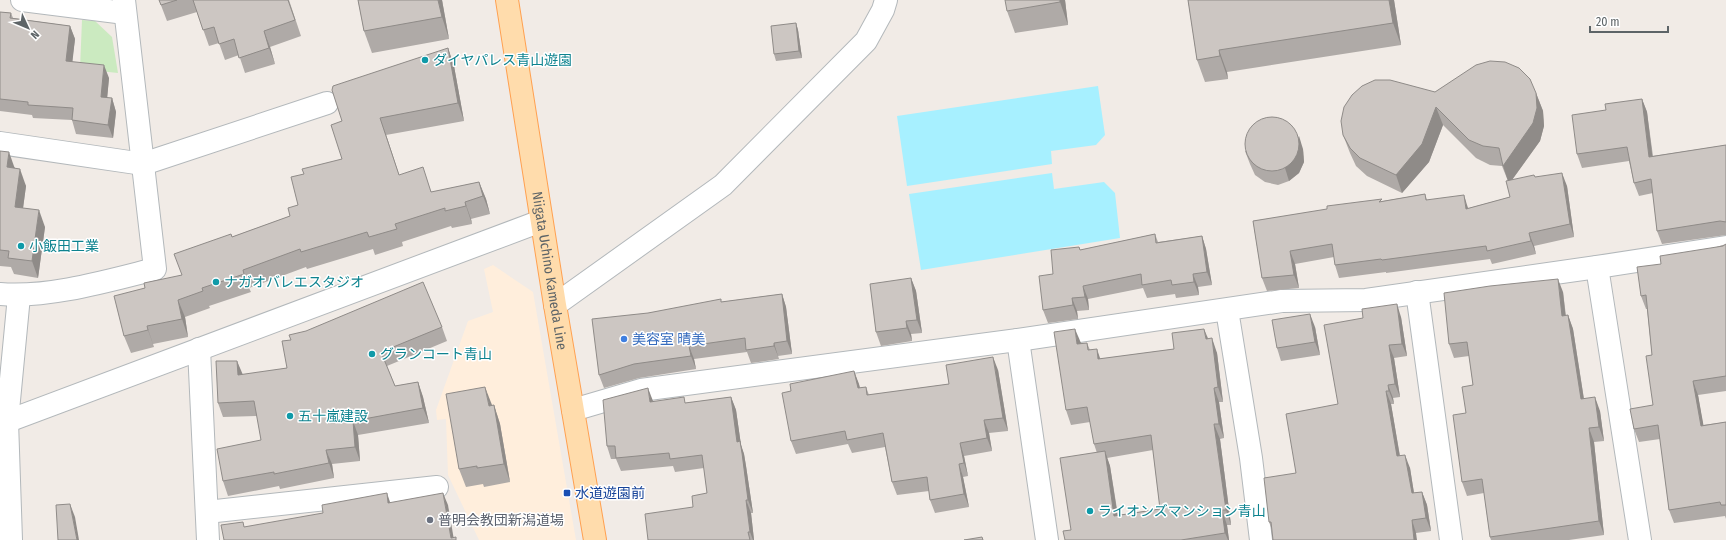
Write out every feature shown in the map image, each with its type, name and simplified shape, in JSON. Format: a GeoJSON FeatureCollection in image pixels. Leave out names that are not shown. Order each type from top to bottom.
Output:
{"type":"FeatureCollection","features":[{"type":"Feature","properties":{"kind":"main road","name":"Niigata Uchino Kameda Line"},"geometry":{"type":"LineString","coordinates":[[507,0],[541,221],[595,540]]}},
{"type":"Feature","properties":{"kind":"street"},"geometry":{"type":"LineString","coordinates":[[11,540],[3,423],[10,295],[84,286],[155,269],[124,6],[22,0]]}},
{"type":"Feature","properties":{"kind":"street"},"geometry":{"type":"LineString","coordinates":[[555,305],[723,185],[866,42],[883,10],[886,0]]}},
{"type":"Feature","properties":{"kind":"street"},"geometry":{"type":"LineString","coordinates":[[0,143],[143,164],[327,103]]}},
{"type":"Feature","properties":{"kind":"street"},"geometry":{"type":"LineString","coordinates":[[3,423],[541,221]]}},
{"type":"Feature","properties":{"kind":"street"},"geometry":{"type":"LineString","coordinates":[[574,410],[641,390],[1018,340],[1282,301],[1366,300],[1726,247]]}},
{"type":"Feature","properties":{"kind":"street"},"geometry":{"type":"LineString","coordinates":[[1597,267],[1640,540]]}},
{"type":"Feature","properties":{"kind":"street"},"geometry":{"type":"LineString","coordinates":[[1417,292],[1451,540]]}},
{"type":"Feature","properties":{"kind":"street"},"geometry":{"type":"LineString","coordinates":[[1227,310],[1251,458],[1261,540]]}},
{"type":"Feature","properties":{"kind":"street"},"geometry":{"type":"LineString","coordinates":[[1018,340],[1047,540]]}},
{"type":"Feature","properties":{"kind":"street"},"geometry":{"type":"LineString","coordinates":[[199,349],[208,540]]}},
{"type":"Feature","properties":{"kind":"street"},"geometry":{"type":"LineString","coordinates":[[207,512],[437,487]]}},
{"type":"Feature","properties":{"kind":"shaded area"},"geometry":{"type":"Polygon","coordinates":[[[493,265],[533,292],[576,540],[479,540],[448,475],[446,419],[437,420],[436,410],[468,321],[493,312],[484,269],[493,265]]]}},
{"type":"Feature","properties":{"kind":"green space"},"geometry":{"type":"Polygon","coordinates":[[[82,20],[95,21],[112,37],[118,73],[80,69],[82,20]]]}},
{"type":"Feature","properties":{"kind":"water"},"geometry":{"type":"Polygon","coordinates":[[[1098,86],[1105,135],[1096,145],[1051,151],[1052,164],[907,186],[897,116],[1098,86]]]}},
{"type":"Feature","properties":{"kind":"water"},"geometry":{"type":"Polygon","coordinates":[[[1052,173],[1054,189],[1104,182],[1115,193],[1120,238],[921,270],[909,194],[1052,173]]]}},
{"type":"Feature","properties":{"kind":"building"},"geometry":{"type":"Polygon","coordinates":[[[159,0],[177,0],[161,5],[159,0]]]}},
{"type":"Feature","properties":{"kind":"building"},"geometry":{"type":"Polygon","coordinates":[[[193,0],[288,0],[295,20],[264,31],[269,48],[239,58],[234,39],[219,44],[214,27],[203,30],[193,0]]]}},
{"type":"Feature","properties":{"kind":"building"},"geometry":{"type":"Polygon","coordinates":[[[358,0],[438,0],[442,17],[364,31],[358,0]]]}},
{"type":"Feature","properties":{"kind":"building"},"geometry":{"type":"Polygon","coordinates":[[[1005,0],[1060,0],[1060,2],[1007,11],[1005,0]]]}},
{"type":"Feature","properties":{"kind":"building"},"geometry":{"type":"Polygon","coordinates":[[[1188,0],[1389,0],[1393,23],[1219,50],[1220,56],[1197,60],[1188,0]]]}},
{"type":"Feature","properties":{"kind":"building"},"geometry":{"type":"Polygon","coordinates":[[[0,12],[11,13],[10,18],[70,26],[66,61],[104,65],[101,97],[112,98],[108,125],[72,120],[73,108],[28,105],[28,102],[0,99],[0,12]]]}},
{"type":"Feature","properties":{"kind":"building"},"geometry":{"type":"Polygon","coordinates":[[[796,23],[799,51],[774,54],[771,26],[796,23]]]}},
{"type":"Feature","properties":{"kind":"building"},"geometry":{"type":"Polygon","coordinates":[[[448,48],[458,103],[380,118],[399,175],[423,167],[431,192],[479,182],[483,196],[465,202],[466,206],[445,211],[445,208],[395,224],[397,229],[369,237],[367,232],[301,252],[300,249],[243,270],[244,274],[202,288],[203,291],[178,300],[182,319],[147,326],[148,330],[124,336],[114,296],[145,288],[144,283],[182,275],[174,254],[231,234],[232,237],[290,216],[288,208],[298,205],[291,177],[304,174],[302,169],[342,159],[331,125],[342,121],[332,90],[333,86],[448,48]]]}},
{"type":"Feature","properties":{"kind":"building"},"geometry":{"type":"Polygon","coordinates":[[[1490,61],[1505,62],[1519,68],[1530,79],[1536,93],[1537,108],[1533,123],[1503,166],[1499,148],[1483,146],[1469,140],[1436,107],[1422,144],[1396,175],[1360,158],[1350,148],[1343,135],[1341,121],[1344,107],[1352,95],[1362,86],[1375,80],[1390,80],[1435,92],[1476,65],[1490,61]]]}},
{"type":"Feature","properties":{"kind":"building"},"geometry":{"type":"Polygon","coordinates":[[[1642,99],[1649,157],[1726,145],[1726,222],[1720,221],[1657,231],[1651,179],[1634,183],[1627,147],[1577,154],[1572,115],[1606,110],[1605,104],[1642,99]]]}},
{"type":"Feature","properties":{"kind":"building"},"geometry":{"type":"Polygon","coordinates":[[[1267,117],[1277,117],[1287,121],[1295,129],[1299,139],[1299,149],[1295,159],[1287,167],[1277,171],[1267,171],[1257,167],[1249,159],[1245,149],[1245,139],[1249,129],[1257,121],[1267,117]]]}},
{"type":"Feature","properties":{"kind":"building"},"geometry":{"type":"Polygon","coordinates":[[[0,151],[9,152],[7,167],[20,169],[15,207],[39,210],[32,261],[8,258],[9,251],[0,250],[0,151]]]}},
{"type":"Feature","properties":{"kind":"building"},"geometry":{"type":"Polygon","coordinates":[[[1562,173],[1570,224],[1529,233],[1531,241],[1487,251],[1486,246],[1335,265],[1332,244],[1290,251],[1294,275],[1262,278],[1253,221],[1327,209],[1327,206],[1382,199],[1379,202],[1425,194],[1426,200],[1464,195],[1466,209],[1510,197],[1506,181],[1534,175],[1535,177],[1562,173]]]}},
{"type":"Feature","properties":{"kind":"building"},"geometry":{"type":"Polygon","coordinates":[[[1155,234],[1156,243],[1202,236],[1207,272],[1193,274],[1194,282],[1172,285],[1171,280],[1142,285],[1141,274],[1083,286],[1085,297],[1072,298],[1073,305],[1043,310],[1039,276],[1053,274],[1051,250],[1079,247],[1080,250],[1155,234]]]}},
{"type":"Feature","properties":{"kind":"building"},"geometry":{"type":"Polygon","coordinates":[[[1726,244],[1726,376],[1693,381],[1701,426],[1726,422],[1726,505],[1721,505],[1720,502],[1669,510],[1658,425],[1634,429],[1630,409],[1653,405],[1646,356],[1652,355],[1646,295],[1641,296],[1637,267],[1661,264],[1660,256],[1723,246],[1726,244]]]}},
{"type":"Feature","properties":{"kind":"building"},"geometry":{"type":"Polygon","coordinates":[[[911,278],[917,320],[906,321],[907,328],[876,332],[870,284],[911,278]]]}},
{"type":"Feature","properties":{"kind":"building"},"geometry":{"type":"Polygon","coordinates":[[[1558,279],[1562,316],[1568,315],[1581,399],[1595,397],[1599,427],[1589,428],[1599,521],[1490,537],[1482,479],[1462,482],[1453,415],[1466,413],[1462,387],[1473,385],[1467,342],[1449,344],[1444,293],[1490,286],[1558,279]]]}},
{"type":"Feature","properties":{"kind":"building"},"geometry":{"type":"Polygon","coordinates":[[[423,282],[442,327],[381,352],[395,386],[418,382],[423,408],[353,421],[355,447],[326,450],[329,463],[274,474],[274,472],[223,481],[217,449],[261,440],[254,401],[218,403],[216,361],[237,361],[238,375],[287,368],[282,341],[291,340],[289,335],[306,331],[423,282]]]}},
{"type":"Feature","properties":{"kind":"building"},"geometry":{"type":"Polygon","coordinates":[[[782,294],[787,341],[774,343],[774,346],[746,350],[745,338],[689,346],[691,356],[634,364],[599,375],[592,319],[648,313],[721,299],[721,302],[782,294]]]}},
{"type":"Feature","properties":{"kind":"building"},"geometry":{"type":"Polygon","coordinates":[[[1397,304],[1402,344],[1389,345],[1395,384],[1388,385],[1389,391],[1386,391],[1397,456],[1405,455],[1412,493],[1422,492],[1426,518],[1412,520],[1414,540],[1273,540],[1271,522],[1269,522],[1264,478],[1296,473],[1286,414],[1338,404],[1324,325],[1363,318],[1362,309],[1397,304]]]}},
{"type":"Feature","properties":{"kind":"building"},"geometry":{"type":"Polygon","coordinates":[[[1310,314],[1315,342],[1277,348],[1272,320],[1310,314]]]}},
{"type":"Feature","properties":{"kind":"building"},"geometry":{"type":"Polygon","coordinates":[[[1075,329],[1077,344],[1087,343],[1088,350],[1097,349],[1098,359],[1174,349],[1172,333],[1204,329],[1206,339],[1212,338],[1218,387],[1214,388],[1219,424],[1214,424],[1226,510],[1222,510],[1225,533],[1181,540],[1065,540],[1063,531],[1071,530],[1060,458],[1105,451],[1114,516],[1160,509],[1151,435],[1094,444],[1087,407],[1066,410],[1054,332],[1075,329]]]}},
{"type":"Feature","properties":{"kind":"building"},"geometry":{"type":"Polygon","coordinates":[[[993,357],[1003,418],[984,420],[987,438],[960,443],[964,463],[959,464],[964,494],[930,500],[927,477],[892,482],[883,433],[847,440],[845,431],[791,441],[782,393],[791,391],[790,384],[854,371],[858,388],[866,387],[867,395],[949,384],[946,365],[993,357]]]}},
{"type":"Feature","properties":{"kind":"building"},"geometry":{"type":"Polygon","coordinates":[[[485,387],[489,406],[494,405],[504,464],[459,469],[446,394],[485,387]]]}},
{"type":"Feature","properties":{"kind":"building"},"geometry":{"type":"Polygon","coordinates":[[[648,388],[650,402],[684,397],[685,403],[731,397],[737,442],[740,441],[742,453],[748,500],[746,500],[750,540],[648,540],[645,514],[693,507],[692,496],[707,493],[702,455],[670,459],[669,453],[616,458],[615,446],[607,446],[603,400],[648,388]]]}},
{"type":"Feature","properties":{"kind":"building"},"geometry":{"type":"Polygon","coordinates":[[[387,493],[388,503],[443,493],[451,538],[456,537],[456,540],[224,540],[221,525],[243,522],[244,527],[323,513],[322,505],[387,493]]]}},
{"type":"Feature","properties":{"kind":"building"},"geometry":{"type":"Polygon","coordinates":[[[70,504],[77,540],[58,540],[56,505],[70,504]]]}},
{"type":"Feature","properties":{"kind":"building"},"geometry":{"type":"Polygon","coordinates":[[[982,537],[983,540],[964,540],[982,537]]]}},
{"type":"Feature","properties":{"kind":"place","name":"ダイヤパレス青山遊園"},"geometry":{"type":"Point","coordinates":[425,60]}},
{"type":"Feature","properties":{"kind":"place","name":"小飯田工業"},"geometry":{"type":"Point","coordinates":[21,246]}},
{"type":"Feature","properties":{"kind":"place","name":"ナガオバレエスタジオ"},"geometry":{"type":"Point","coordinates":[216,282]}},
{"type":"Feature","properties":{"kind":"place","name":"美容室 晴美"},"geometry":{"type":"Point","coordinates":[624,339]}},
{"type":"Feature","properties":{"kind":"place","name":"グランコート青山"},"geometry":{"type":"Point","coordinates":[372,354]}},
{"type":"Feature","properties":{"kind":"place","name":"五十嵐建設"},"geometry":{"type":"Point","coordinates":[290,416]}},
{"type":"Feature","properties":{"kind":"place","name":"水道遊園前"},"geometry":{"type":"Point","coordinates":[567,493]}},
{"type":"Feature","properties":{"kind":"place","name":"ライオンズマンション青山"},"geometry":{"type":"Point","coordinates":[1090,511]}},
{"type":"Feature","properties":{"kind":"place","name":"普明会教団新潟道場"},"geometry":{"type":"Point","coordinates":[430,520]}}]}
